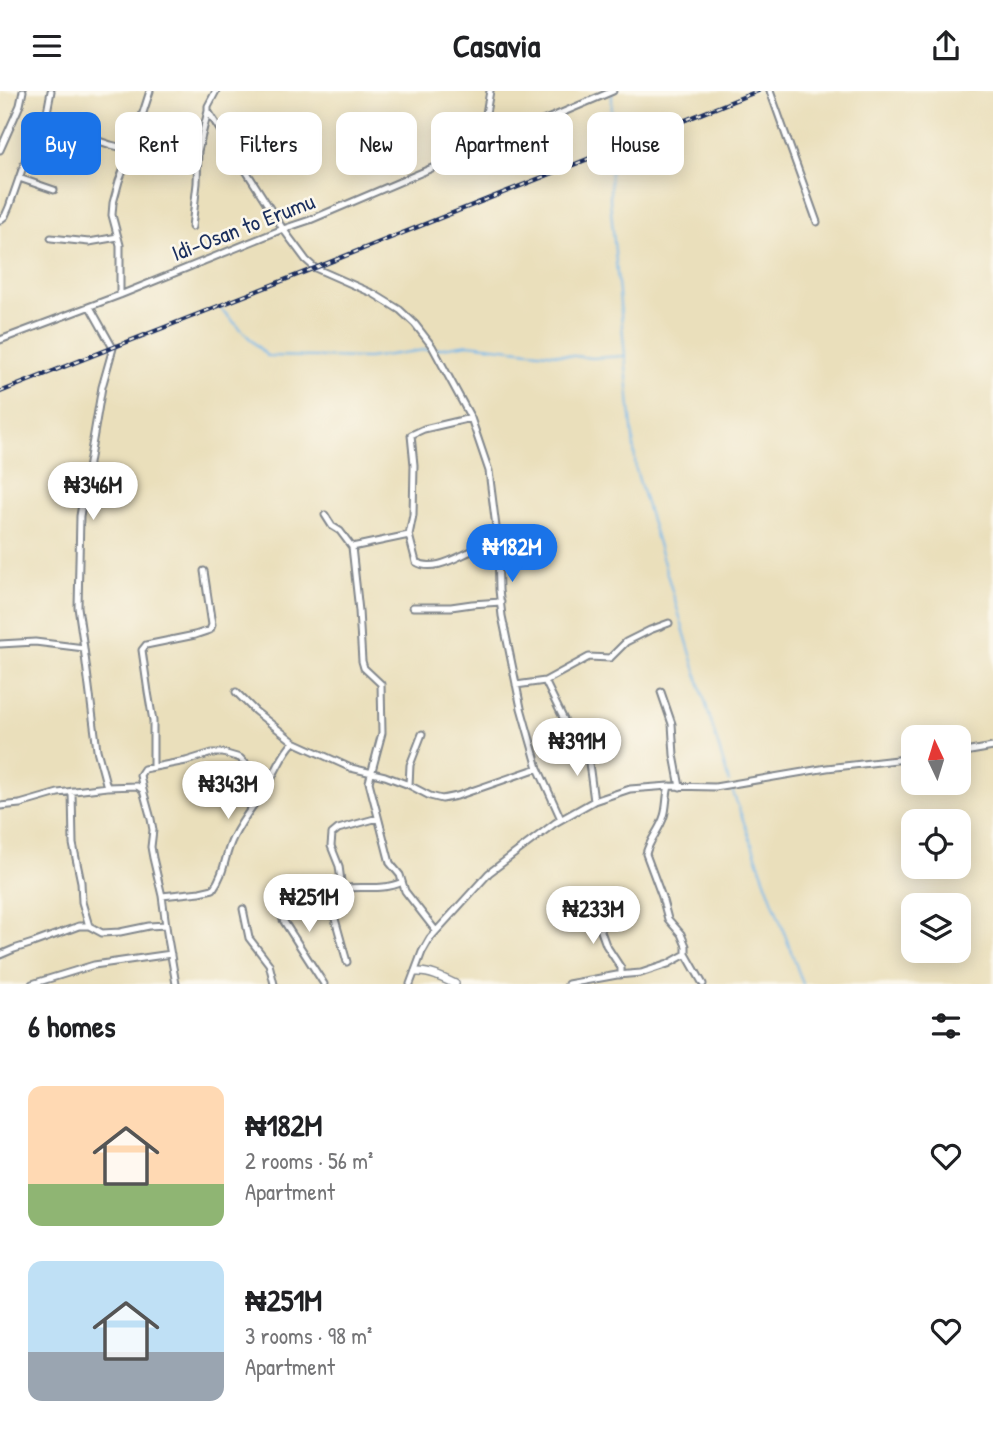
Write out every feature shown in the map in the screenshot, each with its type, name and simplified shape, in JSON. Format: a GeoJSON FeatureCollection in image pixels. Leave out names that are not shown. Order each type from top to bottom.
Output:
{"type":"FeatureCollection","features":[{"type":"Feature","properties":{"kind":"street"},"geometry":{"type":"LineString","coordinates":[[0,150],[20,105],[23,91]]}},
{"type":"Feature","properties":{"kind":"street"},"geometry":{"type":"LineString","coordinates":[[47,112],[51,91]]}},
{"type":"Feature","properties":{"kind":"street"},"geometry":{"type":"LineString","coordinates":[[143,112],[150,91]]}},
{"type":"Feature","properties":{"kind":"street"},"geometry":{"type":"LineString","coordinates":[[192,226],[198,151],[208,106],[216,91]]}},
{"type":"Feature","properties":{"kind":"street"},"geometry":{"type":"LineString","coordinates":[[486,112],[490,91]]}},
{"type":"Feature","properties":{"kind":"street","name":"Idi-Osan to Erumu"},"geometry":{"type":"LineString","coordinates":[[563,112],[613,91]]}},
{"type":"Feature","properties":{"kind":"street"},"geometry":{"type":"LineString","coordinates":[[770,91],[817,222]]}},
{"type":"Feature","properties":{"kind":"street"},"geometry":{"type":"LineString","coordinates":[[208,111],[283,229],[306,260],[315,268],[374,294],[400,310],[415,324],[432,346],[471,418],[489,471],[498,543],[502,616],[521,708],[538,768],[561,819]]}},
{"type":"Feature","properties":{"kind":"street","name":"Idi-Osan to Erumu"},"geometry":{"type":"LineString","coordinates":[[0,340],[310,220],[431,168]]}},
{"type":"Feature","properties":{"kind":"street"},"geometry":{"type":"LineString","coordinates":[[0,220],[9,207],[21,172]]}},
{"type":"Feature","properties":{"kind":"street"},"geometry":{"type":"LineString","coordinates":[[120,295],[120,255],[113,203],[121,175]]}},
{"type":"Feature","properties":{"kind":"street"},"geometry":{"type":"LineString","coordinates":[[19,178],[54,190]]}},
{"type":"Feature","properties":{"kind":"street"},"geometry":{"type":"LineString","coordinates":[[51,238],[89,242],[118,237]]}},
{"type":"Feature","properties":{"kind":"street"},"geometry":{"type":"LineString","coordinates":[[90,307],[113,348],[102,387],[80,516],[78,607],[97,750],[107,787]]}},
{"type":"Feature","properties":{"kind":"street"},"geometry":{"type":"LineString","coordinates":[[471,418],[424,429],[411,435],[414,465],[410,535],[416,562],[420,565],[436,565],[498,543]]}},
{"type":"Feature","properties":{"kind":"street"},"geometry":{"type":"LineString","coordinates":[[325,515],[352,547],[362,661],[364,668],[381,684],[382,733],[369,782],[390,863],[400,875],[405,891],[436,931]]}},
{"type":"Feature","properties":{"kind":"street"},"geometry":{"type":"LineString","coordinates":[[352,547],[410,535]]}},
{"type":"Feature","properties":{"kind":"street"},"geometry":{"type":"LineString","coordinates":[[153,767],[153,721],[142,650],[146,645],[210,630],[212,625],[204,571]]}},
{"type":"Feature","properties":{"kind":"street"},"geometry":{"type":"LineString","coordinates":[[413,607],[451,607],[501,602]]}},
{"type":"Feature","properties":{"kind":"street"},"geometry":{"type":"LineString","coordinates":[[516,685],[545,681],[589,657],[610,658],[626,642],[669,623]]}},
{"type":"Feature","properties":{"kind":"street"},"geometry":{"type":"LineString","coordinates":[[0,644],[35,642],[84,648]]}},
{"type":"Feature","properties":{"kind":"street"},"geometry":{"type":"LineString","coordinates":[[545,681],[572,736]]}},
{"type":"Feature","properties":{"kind":"street"},"geometry":{"type":"LineString","coordinates":[[236,692],[294,742],[351,768],[409,785],[430,796],[442,799],[457,796],[538,768]]}},
{"type":"Feature","properties":{"kind":"street"},"geometry":{"type":"LineString","coordinates":[[661,692],[672,725],[680,787]]}},
{"type":"Feature","properties":{"kind":"street"},"geometry":{"type":"LineString","coordinates":[[409,785],[410,765],[422,734]]}},
{"type":"Feature","properties":{"kind":"street"},"geometry":{"type":"LineString","coordinates":[[162,895],[200,892],[212,888],[225,866],[231,841],[294,742]]}},
{"type":"Feature","properties":{"kind":"street"},"geometry":{"type":"LineString","coordinates":[[971,751],[993,747]]}},
{"type":"Feature","properties":{"kind":"street"},"geometry":{"type":"LineString","coordinates":[[587,748],[594,801]]}},
{"type":"Feature","properties":{"kind":"street"},"geometry":{"type":"LineString","coordinates":[[176,984],[162,895],[151,847],[153,830],[140,772],[212,753],[223,753],[240,758],[247,765],[272,778]]}},
{"type":"Feature","properties":{"kind":"street"},"geometry":{"type":"LineString","coordinates":[[410,984],[422,951],[436,931],[489,873],[561,819],[594,801],[629,789],[713,787],[827,768],[901,759]]}},
{"type":"Feature","properties":{"kind":"street"},"geometry":{"type":"LineString","coordinates":[[0,806],[20,804],[58,793],[107,787],[137,786],[143,790]]}},
{"type":"Feature","properties":{"kind":"street"},"geometry":{"type":"LineString","coordinates":[[669,786],[664,817],[647,847],[646,854],[668,919],[681,934],[686,954],[703,984]]}},
{"type":"Feature","properties":{"kind":"street"},"geometry":{"type":"LineString","coordinates":[[72,792],[72,844],[89,926]]}},
{"type":"Feature","properties":{"kind":"street"},"geometry":{"type":"LineString","coordinates":[[342,889],[339,866],[331,846],[332,834],[338,829],[378,818]]}},
{"type":"Feature","properties":{"kind":"street"},"geometry":{"type":"LineString","coordinates":[[347,962],[331,891],[393,886],[402,882]]}},
{"type":"Feature","properties":{"kind":"street"},"geometry":{"type":"LineString","coordinates":[[279,888],[278,903],[283,920],[324,984]]}},
{"type":"Feature","properties":{"kind":"street"},"geometry":{"type":"LineString","coordinates":[[243,909],[246,932],[269,964],[274,984]]}},
{"type":"Feature","properties":{"kind":"street"},"geometry":{"type":"LineString","coordinates":[[593,909],[606,945],[621,968],[625,982]]}},
{"type":"Feature","properties":{"kind":"street"},"geometry":{"type":"LineString","coordinates":[[0,955],[79,926],[89,926],[102,933],[166,925]]}},
{"type":"Feature","properties":{"kind":"street"},"geometry":{"type":"LineString","coordinates":[[32,984],[93,965],[172,954]]}},
{"type":"Feature","properties":{"kind":"street"},"geometry":{"type":"LineString","coordinates":[[568,984],[641,973],[686,954]]}},
{"type":"Feature","properties":{"kind":"street"},"geometry":{"type":"LineString","coordinates":[[416,972],[421,971],[455,984]]}},
{"type":"Feature","properties":{"kind":"waterway"},"geometry":{"type":"LineString","coordinates":[[612,92],[610,200],[636,470],[729,782]]}},
{"type":"Feature","properties":{"kind":"waterway"},"geometry":{"type":"LineString","coordinates":[[221,309],[267,356],[368,358],[431,349]]}},
{"type":"Feature","properties":{"kind":"waterway"},"geometry":{"type":"LineString","coordinates":[[436,349],[468,344],[592,358],[625,356]]}},
{"type":"Feature","properties":{"kind":"waterway"},"geometry":{"type":"LineString","coordinates":[[731,787],[803,984]]}},
{"type":"Feature","properties":{"kind":"railway"},"geometry":{"type":"LineString","coordinates":[[0,392],[758,91]]}}]}
